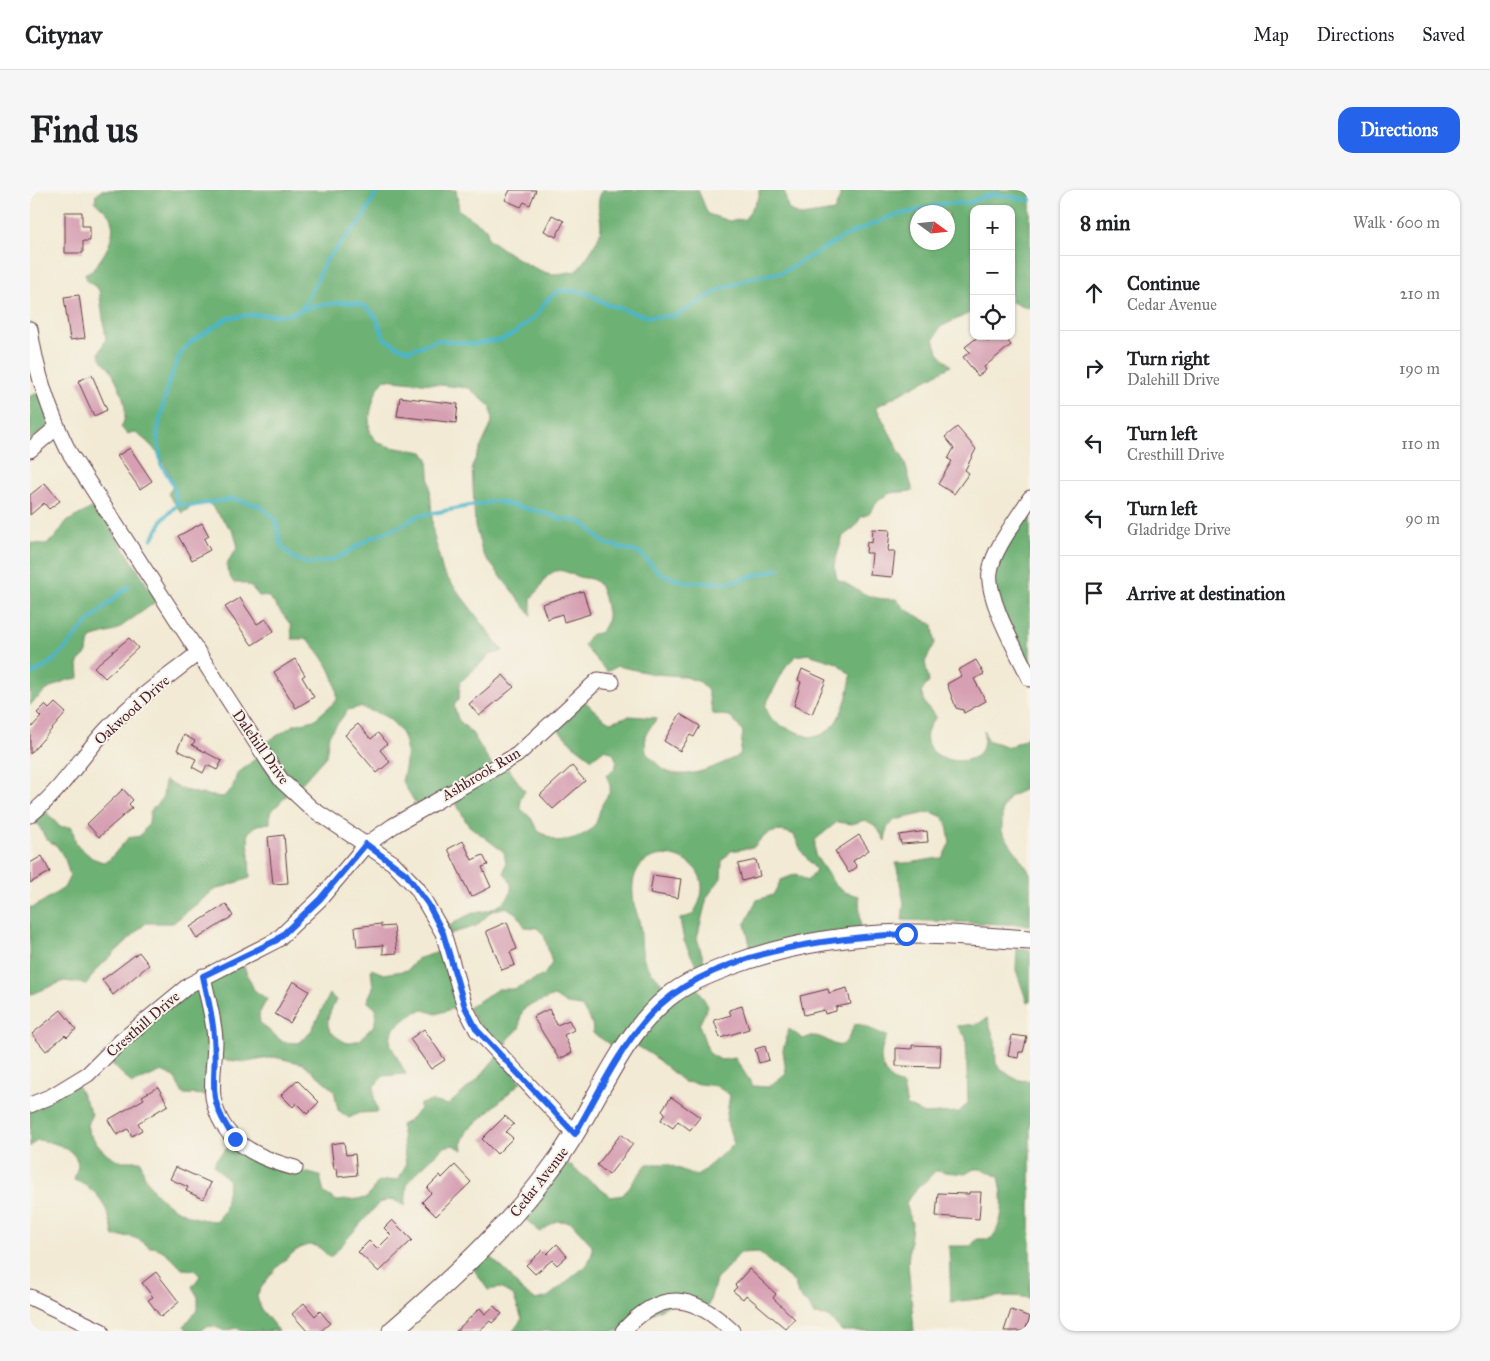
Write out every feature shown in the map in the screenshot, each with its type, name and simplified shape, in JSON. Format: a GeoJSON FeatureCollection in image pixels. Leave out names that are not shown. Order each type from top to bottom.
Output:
{"type":"FeatureCollection","features":[{"type":"Feature","properties":{"kind":"street","name":"Dalehill Drive"},"geometry":{"type":"LineString","coordinates":[[30,329],[41,386],[57,427],[82,475],[282,781],[328,822],[366,844],[406,874],[428,904],[443,933],[465,1007],[477,1030],[575,1134]]}},
{"type":"Feature","properties":{"kind":"street"},"geometry":{"type":"LineString","coordinates":[[30,450],[57,427]]}},
{"type":"Feature","properties":{"kind":"street"},"geometry":{"type":"LineString","coordinates":[[1030,498],[995,555],[990,571],[994,600],[1030,679]]}},
{"type":"Feature","properties":{"kind":"street","name":"Oakwood Drive"},"geometry":{"type":"LineString","coordinates":[[30,816],[45,804],[108,728],[198,653]]}},
{"type":"Feature","properties":{"kind":"street","name":"Ashbrook Run"},"geometry":{"type":"LineString","coordinates":[[366,844],[393,826],[516,755],[598,680],[612,682]]}},
{"type":"Feature","properties":{"kind":"street","name":"Cresthill Drive"},"geometry":{"type":"LineString","coordinates":[[30,1105],[52,1096],[88,1074],[167,1001],[203,976],[277,940],[320,899],[366,844]]}},
{"type":"Feature","properties":{"kind":"street","name":"Cedar Avenue"},"geometry":{"type":"LineString","coordinates":[[392,1331],[460,1272],[512,1217],[575,1134],[619,1057],[650,1015],[669,997],[711,973],[752,957],[795,946],[864,936],[906,934],[1030,940]]}},
{"type":"Feature","properties":{"kind":"street"},"geometry":{"type":"LineString","coordinates":[[203,976],[212,1018],[214,1039],[212,1079],[218,1112],[235,1139],[250,1152],[295,1168]]}},
{"type":"Feature","properties":{"kind":"street"},"geometry":{"type":"LineString","coordinates":[[30,1297],[101,1331]]}},
{"type":"Feature","properties":{"kind":"street"},"geometry":{"type":"LineString","coordinates":[[624,1331],[639,1314],[654,1305],[680,1301],[708,1311],[732,1331]]}},
{"type":"Feature","properties":{"kind":"green space"},"geometry":{"type":"Polygon","coordinates":[[[102,190],[456,190],[459,210],[487,229],[488,238],[510,254],[538,270],[553,274],[577,271],[592,250],[601,225],[598,204],[602,190],[698,190],[708,214],[729,221],[745,219],[759,197],[759,190],[784,190],[788,209],[801,216],[834,211],[840,197],[840,190],[1030,190],[1030,308],[1015,303],[1015,205],[970,205],[970,313],[940,327],[934,339],[938,352],[951,366],[876,407],[904,460],[913,491],[890,493],[878,501],[869,514],[861,517],[854,528],[843,536],[834,565],[837,579],[864,594],[877,598],[896,599],[905,609],[933,625],[935,643],[925,662],[929,682],[921,692],[925,704],[936,717],[928,731],[927,742],[933,751],[943,758],[955,761],[967,760],[977,756],[983,747],[984,731],[987,740],[1009,747],[1030,736],[1030,787],[1009,797],[1002,810],[1002,832],[1030,873],[1030,925],[902,920],[904,903],[896,863],[942,858],[950,843],[947,824],[943,817],[931,812],[895,820],[887,828],[885,841],[876,826],[865,820],[852,824],[837,822],[815,840],[815,855],[835,885],[844,892],[859,896],[861,933],[752,953],[745,924],[757,900],[773,895],[781,880],[796,874],[807,881],[816,870],[802,852],[794,835],[783,831],[772,832],[754,847],[731,851],[722,861],[721,878],[707,897],[697,938],[706,968],[698,969],[684,941],[680,919],[692,915],[702,892],[699,874],[687,862],[670,856],[653,857],[639,867],[633,887],[643,957],[647,966],[667,989],[691,978],[708,1006],[699,1025],[709,1053],[721,1060],[735,1058],[753,1086],[769,1087],[786,1073],[783,1050],[789,1029],[803,1039],[815,1036],[841,1045],[849,1036],[854,1025],[859,1024],[887,1036],[882,1051],[882,1065],[889,1077],[903,1086],[907,1106],[924,1114],[959,1112],[968,1103],[966,1037],[957,1026],[978,1024],[987,1018],[995,1041],[996,1064],[1016,1079],[1030,1080],[1030,1298],[1001,1297],[951,1302],[949,1246],[971,1246],[977,1239],[991,1239],[996,1232],[1001,1217],[1002,1193],[999,1177],[986,1171],[974,1169],[966,1174],[935,1171],[912,1194],[906,1203],[912,1224],[908,1263],[914,1331],[842,1331],[827,1316],[814,1315],[809,1305],[798,1295],[795,1283],[758,1252],[740,1253],[716,1280],[707,1310],[681,1299],[617,1331],[513,1331],[522,1319],[513,1295],[500,1288],[488,1290],[468,1261],[481,1249],[507,1272],[521,1290],[535,1300],[548,1297],[587,1265],[592,1254],[592,1245],[571,1222],[556,1221],[540,1232],[514,1209],[559,1157],[611,1197],[623,1195],[647,1164],[667,1164],[697,1176],[734,1144],[726,1120],[730,1095],[716,1086],[684,1082],[652,1055],[627,1040],[618,1050],[593,1033],[592,1023],[581,1006],[567,1004],[554,996],[526,1007],[521,1014],[519,1029],[507,1040],[508,1043],[499,1054],[468,1008],[498,989],[514,989],[544,975],[552,963],[544,935],[537,928],[525,927],[517,914],[506,907],[492,911],[476,926],[446,935],[443,930],[470,914],[493,909],[505,901],[511,891],[511,885],[504,873],[506,863],[504,852],[468,825],[451,794],[418,807],[402,781],[406,763],[406,746],[400,730],[383,715],[360,707],[348,710],[329,735],[326,756],[294,792],[289,793],[270,813],[270,823],[257,825],[248,833],[250,878],[214,890],[173,923],[146,923],[96,970],[87,984],[64,981],[30,995],[30,907],[34,907],[64,888],[70,876],[65,859],[57,846],[46,839],[30,809],[39,804],[60,827],[72,827],[76,844],[92,858],[103,862],[109,860],[128,838],[140,836],[149,823],[150,812],[163,797],[165,780],[185,790],[223,797],[232,789],[237,774],[261,754],[259,747],[294,725],[314,720],[337,700],[337,692],[332,675],[324,659],[313,645],[307,639],[292,639],[291,625],[269,597],[259,596],[248,585],[238,582],[234,583],[230,577],[227,564],[238,547],[234,533],[210,504],[198,503],[182,513],[168,494],[174,485],[158,455],[141,437],[134,432],[127,434],[121,427],[125,413],[123,398],[110,369],[99,354],[106,339],[99,290],[87,280],[85,273],[91,272],[111,240],[112,225],[110,217],[95,202],[96,195],[102,190]],[[385,379],[379,386],[371,410],[369,423],[371,433],[375,440],[382,444],[423,452],[428,459],[433,532],[443,572],[503,651],[490,655],[460,682],[459,698],[454,706],[458,719],[472,733],[493,767],[504,763],[525,791],[520,800],[521,809],[531,818],[538,831],[558,842],[584,834],[596,823],[601,807],[610,792],[606,775],[614,770],[617,762],[613,753],[605,749],[592,759],[572,744],[554,725],[581,698],[610,722],[629,716],[657,718],[645,735],[646,753],[666,771],[675,774],[694,773],[740,755],[743,732],[730,716],[713,714],[707,689],[700,682],[683,676],[654,674],[617,666],[607,672],[584,646],[590,635],[601,632],[608,619],[603,593],[595,581],[564,571],[550,574],[531,598],[531,615],[483,554],[475,526],[472,466],[492,423],[491,407],[469,388],[385,379]],[[808,654],[796,656],[786,666],[765,706],[772,719],[778,724],[810,737],[828,731],[835,723],[845,704],[851,675],[837,663],[808,654]]]}},
{"type":"Feature","properties":{"kind":"green space"},"geometry":{"type":"Polygon","coordinates":[[[39,393],[52,423],[30,441],[30,396],[39,393]]]}},
{"type":"Feature","properties":{"kind":"green space"},"geometry":{"type":"Polygon","coordinates":[[[1030,495],[1030,680],[992,593],[992,553],[1030,495]]]}},
{"type":"Feature","properties":{"kind":"green space"},"geometry":{"type":"Polygon","coordinates":[[[97,505],[157,601],[115,631],[93,637],[88,644],[87,653],[78,662],[79,678],[64,681],[52,687],[30,705],[30,543],[46,544],[55,538],[66,522],[97,505]]]}},
{"type":"Feature","properties":{"kind":"green space"},"geometry":{"type":"Polygon","coordinates":[[[448,949],[461,1006],[436,1014],[424,1010],[415,1012],[395,1027],[390,1038],[391,1046],[406,1074],[384,1076],[374,1086],[374,1098],[378,1112],[359,1113],[349,1118],[338,1110],[334,1090],[304,1064],[274,1057],[247,1062],[217,1059],[212,1095],[183,1094],[174,1077],[162,1071],[132,1084],[106,1058],[161,1007],[241,960],[254,990],[267,999],[259,1014],[260,1023],[283,1042],[299,1043],[310,1033],[330,994],[336,1000],[328,1020],[328,1025],[333,1034],[347,1043],[360,1040],[375,1024],[376,1009],[367,1001],[373,988],[371,969],[384,974],[408,970],[417,959],[448,949]]]}},
{"type":"Feature","properties":{"kind":"green space"},"geometry":{"type":"Polygon","coordinates":[[[1017,949],[1030,950],[1030,1001],[1027,1002],[1016,970],[1017,949]]]}},
{"type":"Feature","properties":{"kind":"green space"},"geometry":{"type":"Polygon","coordinates":[[[499,1054],[521,1082],[467,1131],[462,1142],[463,1150],[453,1145],[444,1147],[416,1173],[407,1184],[405,1206],[392,1199],[379,1203],[330,1258],[319,1248],[311,1245],[296,1250],[280,1264],[257,1295],[260,1308],[279,1331],[242,1331],[237,1328],[225,1331],[213,1326],[205,1327],[200,1331],[188,1331],[184,1326],[198,1309],[198,1297],[192,1287],[200,1276],[195,1270],[182,1269],[163,1251],[149,1247],[137,1239],[125,1236],[114,1237],[102,1202],[84,1184],[74,1180],[78,1164],[72,1153],[61,1146],[37,1140],[30,1147],[30,1105],[77,1085],[92,1114],[87,1125],[89,1133],[104,1152],[119,1161],[141,1161],[144,1174],[150,1185],[167,1204],[190,1216],[216,1221],[224,1211],[229,1181],[214,1165],[217,1158],[236,1139],[297,1170],[320,1176],[324,1193],[337,1201],[367,1198],[378,1182],[399,1179],[406,1165],[401,1125],[409,1121],[420,1109],[420,1104],[432,1101],[448,1105],[477,1080],[499,1054]]]}},
{"type":"Feature","properties":{"kind":"building"},"geometry":{"type":"Polygon","coordinates":[[[510,190],[536,190],[530,205],[524,202],[521,207],[505,200],[510,190]]]}},
{"type":"Feature","properties":{"kind":"building"},"geometry":{"type":"Polygon","coordinates":[[[65,212],[82,212],[82,226],[90,226],[90,241],[83,241],[83,253],[65,253],[65,212]]]}},
{"type":"Feature","properties":{"kind":"building"},"geometry":{"type":"Polygon","coordinates":[[[552,215],[564,221],[556,237],[544,231],[552,215]]]}},
{"type":"Feature","properties":{"kind":"building"},"geometry":{"type":"Polygon","coordinates":[[[79,295],[85,338],[70,340],[64,297],[79,295]]]}},
{"type":"Feature","properties":{"kind":"building"},"geometry":{"type":"Polygon","coordinates":[[[974,340],[986,340],[988,342],[990,340],[1007,340],[1011,345],[984,367],[986,370],[978,376],[963,357],[970,352],[965,347],[974,340]]]}},
{"type":"Feature","properties":{"kind":"building"},"geometry":{"type":"Polygon","coordinates":[[[92,375],[107,410],[94,416],[78,381],[92,375]]]}},
{"type":"Feature","properties":{"kind":"building"},"geometry":{"type":"Polygon","coordinates":[[[400,397],[458,404],[456,423],[397,416],[400,397]]]}},
{"type":"Feature","properties":{"kind":"building"},"geometry":{"type":"Polygon","coordinates":[[[957,427],[976,449],[965,470],[969,473],[954,494],[938,484],[952,461],[948,459],[954,448],[945,437],[957,427]]]}},
{"type":"Feature","properties":{"kind":"building"},"geometry":{"type":"Polygon","coordinates":[[[130,448],[152,481],[140,489],[117,456],[130,448]]]}},
{"type":"Feature","properties":{"kind":"building"},"geometry":{"type":"Polygon","coordinates":[[[45,483],[60,501],[49,509],[44,503],[30,515],[30,495],[45,483]]]}},
{"type":"Feature","properties":{"kind":"building"},"geometry":{"type":"Polygon","coordinates":[[[202,523],[209,536],[204,539],[210,550],[192,560],[178,536],[202,523]]]}},
{"type":"Feature","properties":{"kind":"building"},"geometry":{"type":"Polygon","coordinates":[[[873,529],[890,530],[888,551],[895,551],[892,577],[870,575],[872,553],[866,553],[867,542],[872,543],[873,529]]]}},
{"type":"Feature","properties":{"kind":"building"},"geometry":{"type":"Polygon","coordinates":[[[583,591],[590,614],[564,622],[562,614],[547,619],[542,604],[583,591]]]}},
{"type":"Feature","properties":{"kind":"building"},"geometry":{"type":"Polygon","coordinates":[[[240,598],[257,624],[266,619],[274,631],[252,645],[225,607],[240,598]]]}},
{"type":"Feature","properties":{"kind":"building"},"geometry":{"type":"Polygon","coordinates":[[[129,638],[138,648],[105,678],[94,667],[129,638]]]}},
{"type":"Feature","properties":{"kind":"building"},"geometry":{"type":"Polygon","coordinates":[[[295,659],[305,675],[302,677],[314,697],[296,708],[274,672],[295,659]]]}},
{"type":"Feature","properties":{"kind":"building"},"geometry":{"type":"Polygon","coordinates":[[[976,660],[984,674],[974,679],[986,701],[964,713],[963,710],[956,708],[947,684],[961,676],[958,670],[976,660]]]}},
{"type":"Feature","properties":{"kind":"building"},"geometry":{"type":"Polygon","coordinates":[[[802,669],[826,680],[812,714],[794,706],[801,682],[798,680],[802,669]]]}},
{"type":"Feature","properties":{"kind":"building"},"geometry":{"type":"Polygon","coordinates":[[[503,675],[514,687],[479,716],[469,704],[503,675]]]}},
{"type":"Feature","properties":{"kind":"building"},"geometry":{"type":"Polygon","coordinates":[[[55,703],[66,713],[30,754],[30,729],[41,717],[37,713],[45,705],[49,709],[55,703]]]}},
{"type":"Feature","properties":{"kind":"building"},"geometry":{"type":"Polygon","coordinates":[[[680,714],[700,726],[694,737],[690,735],[680,751],[664,741],[680,714]]]}},
{"type":"Feature","properties":{"kind":"building"},"geometry":{"type":"Polygon","coordinates":[[[358,724],[371,739],[378,733],[387,744],[380,750],[390,762],[377,773],[345,735],[358,724]]]}},
{"type":"Feature","properties":{"kind":"building"},"geometry":{"type":"Polygon","coordinates":[[[184,735],[195,741],[192,745],[222,761],[217,770],[207,765],[203,773],[192,767],[196,759],[177,750],[184,735]]]}},
{"type":"Feature","properties":{"kind":"building"},"geometry":{"type":"Polygon","coordinates":[[[572,766],[585,781],[553,809],[540,795],[572,766]]]}},
{"type":"Feature","properties":{"kind":"building"},"geometry":{"type":"Polygon","coordinates":[[[123,789],[133,800],[129,804],[132,808],[99,837],[87,824],[123,789]]]}},
{"type":"Feature","properties":{"kind":"building"},"geometry":{"type":"Polygon","coordinates":[[[927,831],[928,842],[901,844],[899,835],[927,831]]]}},
{"type":"Feature","properties":{"kind":"building"},"geometry":{"type":"Polygon","coordinates":[[[284,835],[288,883],[273,884],[268,837],[284,835]]]}},
{"type":"Feature","properties":{"kind":"building"},"geometry":{"type":"Polygon","coordinates":[[[859,835],[869,850],[853,861],[857,867],[849,873],[835,851],[859,835]]]}},
{"type":"Feature","properties":{"kind":"building"},"geometry":{"type":"Polygon","coordinates":[[[463,841],[472,860],[483,855],[488,865],[482,867],[491,887],[471,897],[448,849],[463,841]]]}},
{"type":"Feature","properties":{"kind":"building"},"geometry":{"type":"Polygon","coordinates":[[[42,856],[50,872],[30,883],[30,863],[42,856]]]}},
{"type":"Feature","properties":{"kind":"building"},"geometry":{"type":"Polygon","coordinates":[[[756,860],[760,876],[742,881],[738,864],[756,860]]]}},
{"type":"Feature","properties":{"kind":"building"},"geometry":{"type":"Polygon","coordinates":[[[653,875],[681,879],[678,898],[650,893],[653,875]]]}},
{"type":"Feature","properties":{"kind":"building"},"geometry":{"type":"Polygon","coordinates":[[[226,904],[233,916],[197,939],[190,927],[226,904]]]}},
{"type":"Feature","properties":{"kind":"building"},"geometry":{"type":"Polygon","coordinates":[[[507,922],[517,949],[510,952],[515,965],[502,970],[486,931],[507,922]]]}},
{"type":"Feature","properties":{"kind":"building"},"geometry":{"type":"Polygon","coordinates":[[[381,924],[381,927],[394,926],[397,953],[383,954],[383,945],[357,947],[355,927],[381,924]]]}},
{"type":"Feature","properties":{"kind":"building"},"geometry":{"type":"Polygon","coordinates":[[[139,952],[149,965],[113,995],[102,980],[139,952]]]}},
{"type":"Feature","properties":{"kind":"building"},"geometry":{"type":"Polygon","coordinates":[[[293,981],[309,991],[290,1023],[275,1014],[293,981]]]}},
{"type":"Feature","properties":{"kind":"building"},"geometry":{"type":"Polygon","coordinates":[[[847,988],[851,1004],[836,1007],[836,1011],[825,1014],[824,1010],[804,1015],[800,996],[828,989],[829,993],[847,988]]]}},
{"type":"Feature","properties":{"kind":"building"},"geometry":{"type":"Polygon","coordinates":[[[742,1006],[749,1029],[720,1038],[714,1020],[731,1015],[729,1010],[742,1006]]]}},
{"type":"Feature","properties":{"kind":"building"},"geometry":{"type":"Polygon","coordinates":[[[549,1009],[557,1025],[569,1020],[574,1030],[564,1035],[572,1053],[559,1059],[533,1017],[549,1009]]]}},
{"type":"Feature","properties":{"kind":"building"},"geometry":{"type":"Polygon","coordinates":[[[61,1010],[76,1029],[67,1037],[65,1035],[46,1051],[32,1034],[61,1010]]]}},
{"type":"Feature","properties":{"kind":"building"},"geometry":{"type":"Polygon","coordinates":[[[424,1029],[445,1060],[431,1069],[410,1039],[424,1029]]]}},
{"type":"Feature","properties":{"kind":"building"},"geometry":{"type":"Polygon","coordinates":[[[1012,1035],[1027,1037],[1023,1052],[1019,1052],[1018,1058],[1008,1056],[1012,1035]]]}},
{"type":"Feature","properties":{"kind":"building"},"geometry":{"type":"Polygon","coordinates":[[[912,1045],[941,1046],[940,1067],[896,1066],[896,1048],[912,1049],[912,1045]]]}},
{"type":"Feature","properties":{"kind":"building"},"geometry":{"type":"Polygon","coordinates":[[[765,1046],[769,1060],[759,1063],[755,1049],[765,1046]]]}},
{"type":"Feature","properties":{"kind":"building"},"geometry":{"type":"Polygon","coordinates":[[[297,1080],[319,1102],[307,1114],[296,1103],[293,1107],[281,1095],[297,1080]]]}},
{"type":"Feature","properties":{"kind":"building"},"geometry":{"type":"Polygon","coordinates":[[[158,1087],[168,1105],[138,1123],[142,1130],[132,1136],[128,1129],[117,1135],[108,1120],[144,1099],[142,1096],[158,1087]]]}},
{"type":"Feature","properties":{"kind":"building"},"geometry":{"type":"Polygon","coordinates":[[[671,1097],[700,1117],[690,1130],[678,1121],[673,1128],[661,1120],[665,1113],[662,1110],[671,1097]]]}},
{"type":"Feature","properties":{"kind":"building"},"geometry":{"type":"Polygon","coordinates":[[[505,1116],[514,1124],[506,1132],[513,1138],[497,1154],[482,1139],[505,1116]]]}},
{"type":"Feature","properties":{"kind":"building"},"geometry":{"type":"Polygon","coordinates":[[[621,1134],[633,1144],[609,1175],[597,1165],[621,1134]]]}},
{"type":"Feature","properties":{"kind":"building"},"geometry":{"type":"Polygon","coordinates":[[[344,1142],[346,1155],[355,1154],[357,1175],[338,1177],[337,1169],[334,1169],[331,1144],[344,1142]]]}},
{"type":"Feature","properties":{"kind":"building"},"geometry":{"type":"Polygon","coordinates":[[[455,1165],[471,1182],[436,1216],[422,1202],[431,1193],[427,1188],[440,1175],[442,1178],[455,1165]]]}},
{"type":"Feature","properties":{"kind":"building"},"geometry":{"type":"Polygon","coordinates":[[[176,1167],[211,1183],[203,1199],[186,1191],[188,1187],[170,1179],[176,1167]]]}},
{"type":"Feature","properties":{"kind":"building"},"geometry":{"type":"Polygon","coordinates":[[[969,1192],[981,1192],[979,1219],[936,1216],[938,1193],[969,1194],[969,1192]]]}},
{"type":"Feature","properties":{"kind":"building"},"geometry":{"type":"Polygon","coordinates":[[[392,1220],[412,1240],[379,1272],[358,1252],[369,1241],[377,1249],[391,1235],[384,1228],[392,1220]]]}},
{"type":"Feature","properties":{"kind":"building"},"geometry":{"type":"Polygon","coordinates":[[[557,1244],[567,1256],[557,1265],[552,1260],[535,1274],[526,1265],[543,1250],[547,1254],[557,1244]]]}},
{"type":"Feature","properties":{"kind":"building"},"geometry":{"type":"Polygon","coordinates":[[[749,1269],[776,1294],[773,1298],[795,1319],[786,1329],[746,1295],[743,1299],[733,1291],[737,1287],[735,1285],[749,1269]]]}},
{"type":"Feature","properties":{"kind":"building"},"geometry":{"type":"Polygon","coordinates":[[[156,1272],[179,1302],[161,1317],[148,1300],[153,1297],[142,1283],[156,1272]]]}},
{"type":"Feature","properties":{"kind":"building"},"geometry":{"type":"Polygon","coordinates":[[[304,1303],[315,1316],[320,1311],[330,1323],[321,1331],[307,1331],[292,1314],[304,1303]]]}},
{"type":"Feature","properties":{"kind":"building"},"geometry":{"type":"Polygon","coordinates":[[[494,1306],[502,1314],[492,1323],[490,1321],[479,1331],[456,1331],[480,1308],[485,1314],[494,1306]]]}},
{"type":"Feature","properties":{"kind":"building"},"geometry":{"type":"Polygon","coordinates":[[[1011,1310],[1030,1317],[1025,1331],[1004,1331],[1011,1310]]]}},
{"type":"Feature","properties":{"kind":"waterway"},"geometry":{"type":"LineString","coordinates":[[300,310],[309,298],[326,260],[361,221],[378,190]]}},
{"type":"Feature","properties":{"kind":"waterway"},"geometry":{"type":"LineString","coordinates":[[152,539],[163,519],[178,504],[172,482],[161,464],[157,434],[169,381],[181,353],[191,342],[228,318],[250,315],[287,315],[314,306],[344,302],[359,304],[366,307],[376,317],[384,338],[397,346],[410,350],[438,340],[475,344],[501,340],[515,333],[538,314],[546,301],[557,292],[565,290],[587,293],[606,304],[648,317],[675,316],[723,288],[752,278],[783,272],[847,235],[890,217],[942,204],[967,203],[993,194],[1030,200]]}},
{"type":"Feature","properties":{"kind":"waterway"},"geometry":{"type":"LineString","coordinates":[[178,504],[190,506],[233,499],[260,506],[276,520],[280,542],[284,549],[295,559],[308,564],[329,561],[343,555],[369,539],[403,525],[418,516],[495,501],[549,514],[562,520],[569,519],[583,523],[604,543],[640,553],[661,574],[685,582],[728,583],[779,569]]}},
{"type":"Feature","properties":{"kind":"waterway"},"geometry":{"type":"LineString","coordinates":[[30,674],[40,670],[56,658],[91,620],[129,586]]}},
{"type":"Feature","properties":{"kind":"route"},"geometry":{"type":"LineString","coordinates":[[235,1139],[218,1112],[214,1098],[212,1079],[214,1039],[212,1018],[203,976],[277,940],[320,899],[366,844],[406,874],[428,904],[443,933],[465,1007],[477,1030],[495,1052],[575,1134],[632,1038],[650,1015],[669,997],[691,983],[752,957],[795,946],[872,935],[906,934]]}}]}
